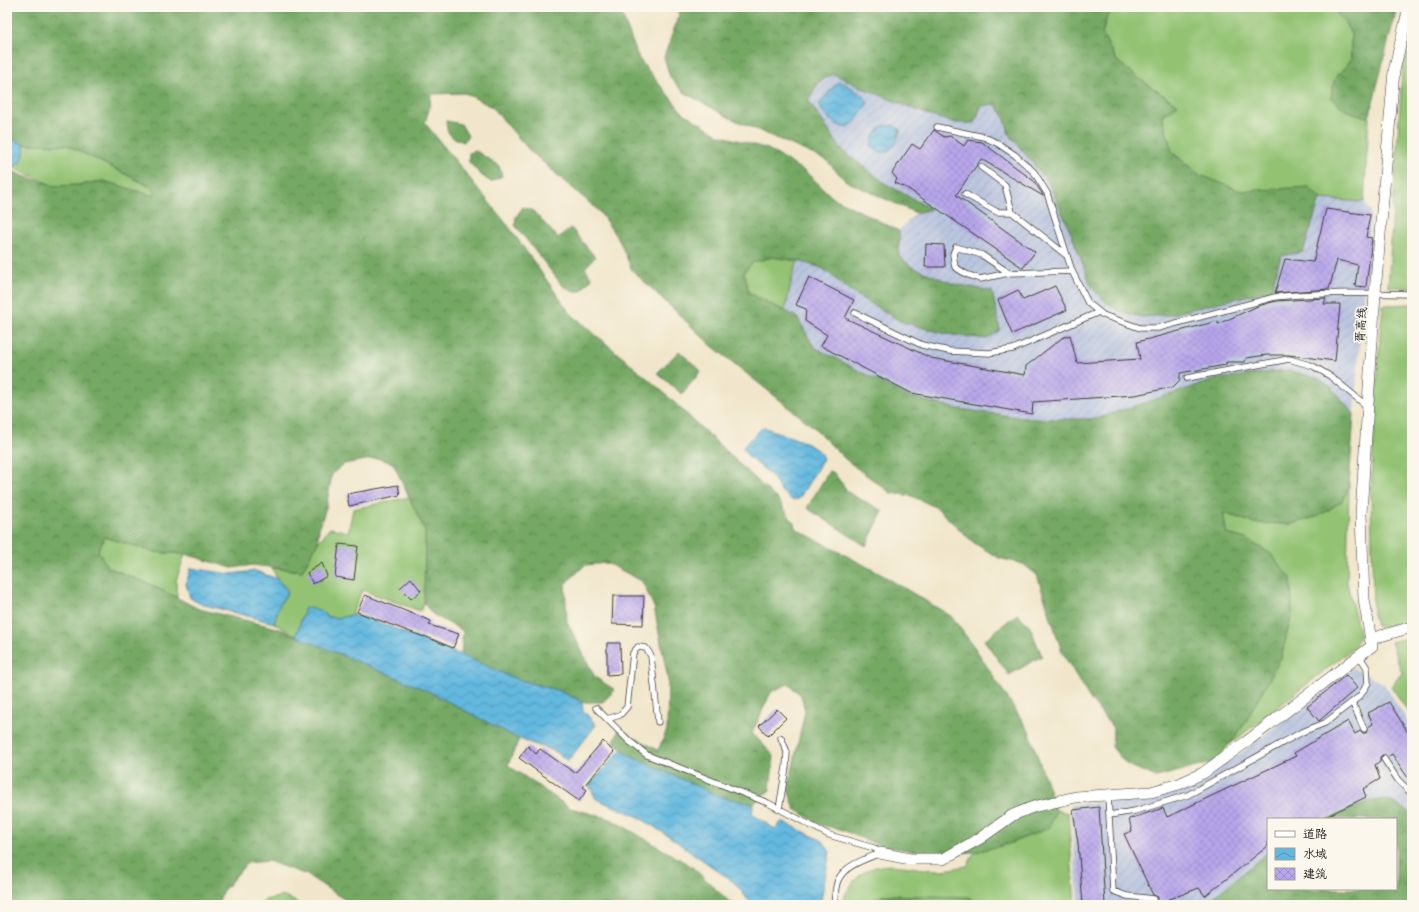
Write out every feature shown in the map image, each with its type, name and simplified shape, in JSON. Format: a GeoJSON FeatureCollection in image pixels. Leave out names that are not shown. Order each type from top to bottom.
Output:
{"type":"FeatureCollection","features":[{"type":"Feature","properties":{"kind":"street","name":"胥高线"},"geometry":{"type":"LineString","coordinates":[[1371,642],[1364,599],[1361,514],[1375,293],[1394,71],[1409,7]]}},
{"type":"Feature","properties":{"kind":"street"},"geometry":{"type":"LineString","coordinates":[[880,854],[910,858],[942,859],[978,839],[1013,815],[1033,807],[1076,797],[1151,792],[1179,784],[1203,773],[1246,742],[1359,655],[1371,642],[1412,627]]}},
{"type":"Feature","properties":{"kind":"lane"},"geometry":{"type":"LineString","coordinates":[[937,126],[984,137],[997,143],[1015,155],[1034,172],[1046,192],[1072,271],[1088,303],[1103,315],[1140,328],[1158,328],[1274,297],[1293,295],[1375,293],[1412,294]]}},
{"type":"Feature","properties":{"kind":"lane"},"geometry":{"type":"LineString","coordinates":[[981,167],[1005,185],[1012,212],[1067,256]]}},
{"type":"Feature","properties":{"kind":"lane"},"geometry":{"type":"LineString","coordinates":[[965,194],[996,212],[1012,212]]}},
{"type":"Feature","properties":{"kind":"lane"},"geometry":{"type":"LineString","coordinates":[[1009,273],[982,255],[956,247],[953,254],[955,267],[966,274],[980,279],[1009,273],[1072,271]]}},
{"type":"Feature","properties":{"kind":"lane"},"geometry":{"type":"LineString","coordinates":[[855,313],[922,345],[949,351],[989,353],[1013,349],[1099,312]]}},
{"type":"Feature","properties":{"kind":"lane"},"geometry":{"type":"LineString","coordinates":[[1187,378],[1289,359],[1313,366],[1330,376],[1368,407]]}},
{"type":"Feature","properties":{"kind":"lane"},"geometry":{"type":"LineString","coordinates":[[607,719],[620,716],[627,707],[633,653],[638,647],[646,648],[651,656],[658,722]]}},
{"type":"Feature","properties":{"kind":"lane"},"geometry":{"type":"LineString","coordinates":[[1109,815],[1135,811],[1188,795],[1302,732],[1325,723],[1360,696],[1368,683],[1367,668],[1359,655]]}},
{"type":"Feature","properties":{"kind":"lane"},"geometry":{"type":"LineString","coordinates":[[1352,702],[1364,729]]}},
{"type":"Feature","properties":{"kind":"lane"},"geometry":{"type":"LineString","coordinates":[[596,708],[629,741],[647,755],[768,803],[829,835],[874,848],[880,854],[858,862],[846,871],[838,880],[834,905]]}},
{"type":"Feature","properties":{"kind":"lane"},"geometry":{"type":"LineString","coordinates":[[779,809],[787,752],[781,738]]}},
{"type":"Feature","properties":{"kind":"lane"},"geometry":{"type":"LineString","coordinates":[[1384,759],[1398,780],[1412,794]]}},
{"type":"Feature","properties":{"kind":"lane"},"geometry":{"type":"LineString","coordinates":[[1108,795],[1113,892],[1127,896],[1154,898]]}},
{"type":"Feature","properties":{"kind":"shaded area"},"geometry":{"type":"Polygon","coordinates":[[[834,74],[858,86],[931,116],[956,123],[981,106],[995,104],[1004,116],[1009,134],[1048,182],[1069,228],[1092,288],[1168,315],[1270,290],[1281,256],[1303,252],[1320,199],[1364,202],[1371,212],[1354,414],[1333,389],[1318,378],[1287,370],[1217,379],[1095,419],[1033,419],[959,409],[909,397],[814,347],[797,317],[785,311],[793,273],[798,261],[822,268],[853,293],[992,291],[954,284],[912,267],[899,256],[899,231],[916,213],[931,209],[886,184],[842,150],[808,100],[820,81],[834,74]]]}},
{"type":"Feature","properties":{"kind":"shaded area"},"geometry":{"type":"Polygon","coordinates":[[[1353,668],[1384,684],[1412,728],[1412,813],[1386,799],[1367,802],[1329,818],[1267,818],[1267,853],[1214,897],[1191,905],[1079,905],[1070,805],[1157,797],[1195,784],[1241,753],[1353,668]]]}},
{"type":"Feature","properties":{"kind":"green space"},"geometry":{"type":"Polygon","coordinates":[[[7,7],[619,7],[639,59],[682,112],[719,135],[768,149],[807,173],[832,197],[899,231],[899,256],[912,267],[954,284],[992,291],[1000,330],[987,339],[946,334],[902,322],[853,293],[822,268],[798,261],[772,257],[753,262],[744,272],[749,293],[797,317],[814,347],[909,397],[959,409],[1033,419],[1095,419],[1217,379],[1287,370],[1318,378],[1333,389],[1354,414],[1349,487],[1342,501],[1319,516],[1291,524],[1255,523],[1223,513],[1227,534],[1246,539],[1270,553],[1291,578],[1292,614],[1281,658],[1243,726],[1216,762],[1156,777],[1126,764],[1112,747],[1113,728],[1090,699],[1062,652],[1037,575],[1023,564],[999,558],[974,543],[937,508],[912,496],[891,493],[844,458],[811,425],[711,345],[632,270],[620,242],[599,211],[530,151],[492,107],[465,93],[431,94],[430,106],[425,123],[509,227],[570,313],[661,390],[779,501],[798,530],[879,573],[951,616],[975,648],[1029,731],[1056,810],[1049,828],[1008,844],[975,852],[946,854],[878,845],[840,829],[821,825],[795,809],[788,790],[805,711],[801,695],[788,684],[771,692],[752,733],[774,756],[770,790],[753,804],[721,797],[628,755],[614,742],[619,729],[658,750],[667,730],[668,679],[654,607],[642,581],[607,563],[585,565],[565,584],[567,622],[595,677],[615,690],[603,702],[582,702],[560,691],[516,679],[461,655],[463,631],[432,614],[424,603],[425,531],[393,463],[377,458],[344,464],[332,474],[326,508],[319,528],[318,542],[302,571],[253,565],[232,568],[185,554],[154,552],[105,537],[98,550],[107,567],[149,584],[199,609],[277,628],[346,656],[426,690],[519,739],[508,765],[570,808],[611,819],[691,866],[733,905],[353,905],[307,875],[268,861],[247,863],[222,892],[218,905],[7,905],[7,168],[23,176],[55,186],[79,185],[104,181],[154,196],[153,188],[67,145],[24,144],[7,137],[7,7]]]}},
{"type":"Feature","properties":{"kind":"green space"},"geometry":{"type":"Polygon","coordinates":[[[676,7],[1117,7],[1107,17],[1102,33],[1116,60],[1138,78],[1178,105],[1162,115],[1172,152],[1200,175],[1241,191],[1309,187],[1320,199],[1303,252],[1281,256],[1271,290],[1168,315],[1142,317],[1120,312],[1106,302],[1092,288],[1069,228],[1048,182],[1009,134],[1004,116],[995,104],[981,106],[975,123],[956,123],[931,116],[858,86],[834,74],[820,81],[808,100],[842,150],[886,184],[931,209],[916,213],[846,181],[826,160],[728,117],[682,91],[670,77],[664,57],[679,15],[676,7]]]}},
{"type":"Feature","properties":{"kind":"green space"},"geometry":{"type":"Polygon","coordinates":[[[1117,7],[1331,7],[1343,20],[1351,34],[1351,60],[1334,80],[1345,110],[1369,118],[1364,202],[1320,199],[1309,187],[1241,192],[1200,175],[1172,152],[1162,115],[1178,105],[1138,78],[1116,60],[1102,33],[1107,17],[1117,7]]]}},
{"type":"Feature","properties":{"kind":"green space"},"geometry":{"type":"Polygon","coordinates":[[[1331,7],[1397,7],[1369,118],[1345,110],[1331,98],[1334,80],[1351,60],[1351,34],[1343,20],[1331,7]]]}},
{"type":"Feature","properties":{"kind":"green space"},"geometry":{"type":"Polygon","coordinates":[[[1412,27],[1412,288],[1388,287],[1402,74],[1412,27]]]}},
{"type":"Feature","properties":{"kind":"green space"},"geometry":{"type":"Polygon","coordinates":[[[446,121],[461,124],[468,136],[464,142],[450,135],[447,130],[446,121]]]}},
{"type":"Feature","properties":{"kind":"green space"},"geometry":{"type":"Polygon","coordinates":[[[24,144],[67,145],[153,188],[154,197],[104,181],[79,185],[55,186],[13,168],[23,158],[24,144]]]}},
{"type":"Feature","properties":{"kind":"green space"},"geometry":{"type":"Polygon","coordinates":[[[476,151],[499,166],[502,176],[491,182],[481,175],[469,162],[469,153],[476,151]]]}},
{"type":"Feature","properties":{"kind":"green space"},"geometry":{"type":"Polygon","coordinates":[[[523,207],[533,211],[558,238],[571,228],[595,257],[585,268],[592,278],[581,291],[571,291],[562,285],[515,225],[516,217],[523,207]]]}},
{"type":"Feature","properties":{"kind":"green space"},"geometry":{"type":"Polygon","coordinates":[[[772,257],[798,261],[793,273],[785,311],[749,293],[744,272],[753,262],[772,257]]]}},
{"type":"Feature","properties":{"kind":"green space"},"geometry":{"type":"Polygon","coordinates":[[[1412,304],[1412,620],[1383,629],[1376,625],[1373,614],[1371,490],[1380,333],[1383,305],[1412,304]]]}},
{"type":"Feature","properties":{"kind":"green space"},"geometry":{"type":"Polygon","coordinates":[[[679,351],[701,371],[682,394],[657,373],[679,351]]]}},
{"type":"Feature","properties":{"kind":"green space"},"geometry":{"type":"Polygon","coordinates":[[[829,471],[834,473],[849,493],[883,511],[866,546],[807,508],[829,471]]]}},
{"type":"Feature","properties":{"kind":"green space"},"geometry":{"type":"Polygon","coordinates":[[[1349,487],[1347,582],[1360,637],[1351,650],[1229,745],[1243,726],[1281,658],[1292,614],[1291,578],[1246,539],[1227,534],[1223,513],[1255,523],[1291,524],[1319,516],[1342,501],[1349,487]]]}},
{"type":"Feature","properties":{"kind":"green space"},"geometry":{"type":"Polygon","coordinates":[[[409,497],[426,531],[424,603],[420,611],[362,590],[352,615],[338,618],[327,617],[320,610],[305,608],[296,636],[274,623],[279,606],[288,591],[277,579],[272,568],[302,571],[318,542],[330,528],[348,532],[353,509],[409,497]]]}},
{"type":"Feature","properties":{"kind":"green space"},"geometry":{"type":"Polygon","coordinates":[[[105,537],[154,552],[185,554],[176,581],[177,598],[149,584],[107,567],[98,550],[105,537]]]}},
{"type":"Feature","properties":{"kind":"green space"},"geometry":{"type":"Polygon","coordinates":[[[1017,614],[1029,625],[1042,656],[1009,675],[984,640],[1017,614]]]}},
{"type":"Feature","properties":{"kind":"green space"},"geometry":{"type":"Polygon","coordinates":[[[1412,637],[1412,718],[1391,686],[1402,673],[1391,642],[1412,637]]]}},
{"type":"Feature","properties":{"kind":"green space"},"geometry":{"type":"Polygon","coordinates":[[[1386,799],[1412,813],[1412,905],[1191,905],[1214,897],[1267,853],[1267,890],[1397,890],[1397,818],[1329,818],[1367,802],[1386,799]]]}},
{"type":"Feature","properties":{"kind":"green space"},"geometry":{"type":"Polygon","coordinates":[[[1056,810],[1068,813],[1075,905],[980,905],[968,897],[884,895],[864,905],[842,905],[850,887],[857,878],[866,871],[875,867],[894,865],[940,870],[967,866],[975,852],[1008,844],[1049,828],[1056,810]]]}},
{"type":"Feature","properties":{"kind":"green space"},"geometry":{"type":"Polygon","coordinates":[[[884,895],[968,897],[980,905],[864,905],[884,895]]]}},
{"type":"Feature","properties":{"kind":"green space"},"geometry":{"type":"Polygon","coordinates":[[[285,896],[301,905],[261,905],[264,900],[285,896]]]}},
{"type":"Feature","properties":{"kind":"water"},"geometry":{"type":"Polygon","coordinates":[[[838,82],[844,83],[865,97],[868,103],[856,121],[847,128],[830,120],[819,104],[838,82]]]}},
{"type":"Feature","properties":{"kind":"water"},"geometry":{"type":"Polygon","coordinates":[[[894,125],[900,130],[898,139],[892,148],[880,153],[871,146],[874,136],[882,126],[894,125]]]}},
{"type":"Feature","properties":{"kind":"water"},"geometry":{"type":"Polygon","coordinates":[[[7,137],[24,144],[23,158],[13,168],[7,166],[7,137]]]}},
{"type":"Feature","properties":{"kind":"water"},"geometry":{"type":"Polygon","coordinates":[[[763,427],[805,442],[820,452],[823,459],[799,499],[792,500],[782,492],[772,476],[747,455],[743,447],[763,427]]]}},
{"type":"Feature","properties":{"kind":"water"},"geometry":{"type":"Polygon","coordinates":[[[191,568],[230,574],[256,571],[277,579],[288,591],[279,606],[274,623],[201,604],[190,598],[186,584],[191,568]]]}},
{"type":"Feature","properties":{"kind":"water"},"geometry":{"type":"Polygon","coordinates":[[[305,608],[320,610],[327,617],[338,618],[352,615],[368,618],[461,655],[516,679],[560,691],[582,702],[583,710],[596,725],[568,761],[554,751],[519,739],[426,690],[296,636],[305,608]]]}},
{"type":"Feature","properties":{"kind":"water"},"geometry":{"type":"Polygon","coordinates":[[[622,749],[628,755],[721,797],[753,804],[752,814],[775,829],[782,821],[823,841],[830,852],[820,905],[752,905],[735,883],[670,837],[639,817],[596,799],[589,785],[622,749]]]}},
{"type":"Feature","properties":{"kind":"building"},"geometry":{"type":"Polygon","coordinates":[[[934,130],[944,137],[950,136],[964,146],[968,140],[982,142],[1034,181],[1043,196],[981,159],[956,195],[1035,252],[1023,268],[907,188],[895,183],[897,179],[892,173],[912,144],[920,149],[934,130]]]}},
{"type":"Feature","properties":{"kind":"building"},"geometry":{"type":"Polygon","coordinates":[[[1326,209],[1370,215],[1366,237],[1372,238],[1366,287],[1355,286],[1358,265],[1337,260],[1329,289],[1275,293],[1285,259],[1313,262],[1326,209]]]}},
{"type":"Feature","properties":{"kind":"building"},"geometry":{"type":"Polygon","coordinates":[[[926,244],[944,245],[945,267],[925,267],[926,244]]]}},
{"type":"Feature","properties":{"kind":"building"},"geometry":{"type":"Polygon","coordinates":[[[809,277],[854,300],[845,318],[931,358],[1025,375],[1026,366],[1062,338],[1070,335],[1077,363],[1140,359],[1137,342],[1218,321],[1218,324],[1258,306],[1276,301],[1326,298],[1324,304],[1340,304],[1335,361],[1289,355],[1267,355],[1246,358],[1245,362],[1226,362],[1226,365],[1180,373],[1180,380],[1173,387],[1135,395],[1033,402],[1032,414],[911,393],[821,346],[827,335],[805,321],[806,309],[796,305],[809,277]]]}},
{"type":"Feature","properties":{"kind":"building"},"geometry":{"type":"Polygon","coordinates":[[[1055,286],[1067,310],[1012,334],[998,300],[1018,290],[1023,300],[1055,286]]]}},
{"type":"Feature","properties":{"kind":"building"},"geometry":{"type":"Polygon","coordinates":[[[398,485],[400,495],[349,506],[347,494],[398,485]]]}},
{"type":"Feature","properties":{"kind":"building"},"geometry":{"type":"Polygon","coordinates":[[[339,544],[358,546],[354,580],[335,577],[339,544]]]}},
{"type":"Feature","properties":{"kind":"building"},"geometry":{"type":"Polygon","coordinates":[[[322,563],[327,576],[313,584],[307,573],[322,563]]]}},
{"type":"Feature","properties":{"kind":"building"},"geometry":{"type":"Polygon","coordinates":[[[411,578],[421,591],[411,599],[400,588],[411,578]]]}},
{"type":"Feature","properties":{"kind":"building"},"geometry":{"type":"Polygon","coordinates":[[[365,595],[431,621],[429,625],[459,634],[453,648],[357,612],[365,595]]]}},
{"type":"Feature","properties":{"kind":"building"},"geometry":{"type":"Polygon","coordinates":[[[613,596],[644,596],[643,625],[612,624],[613,596]]]}},
{"type":"Feature","properties":{"kind":"building"},"geometry":{"type":"Polygon","coordinates":[[[607,643],[620,643],[621,674],[607,675],[607,643]]]}},
{"type":"Feature","properties":{"kind":"building"},"geometry":{"type":"Polygon","coordinates":[[[1346,675],[1357,688],[1319,721],[1307,707],[1346,675]]]}},
{"type":"Feature","properties":{"kind":"building"},"geometry":{"type":"Polygon","coordinates":[[[1389,702],[1412,739],[1412,784],[1392,754],[1388,757],[1386,755],[1382,755],[1380,757],[1380,761],[1375,765],[1380,779],[1363,789],[1366,797],[1323,818],[1267,818],[1267,847],[1205,896],[1199,888],[1157,904],[1156,902],[1158,897],[1153,895],[1124,834],[1132,831],[1129,819],[1163,808],[1167,817],[1296,756],[1294,753],[1348,721],[1355,734],[1360,731],[1366,733],[1368,727],[1373,724],[1368,713],[1389,702]]]}},
{"type":"Feature","properties":{"kind":"building"},"geometry":{"type":"Polygon","coordinates":[[[777,709],[786,718],[768,736],[759,726],[777,709]]]}},
{"type":"Feature","properties":{"kind":"building"},"geometry":{"type":"Polygon","coordinates":[[[603,741],[614,752],[583,787],[587,790],[579,801],[519,758],[528,746],[536,754],[540,749],[575,773],[603,741]]]}},
{"type":"Feature","properties":{"kind":"building"},"geometry":{"type":"Polygon","coordinates":[[[1099,807],[1105,905],[1083,905],[1078,843],[1073,810],[1099,807]]]}}]}
